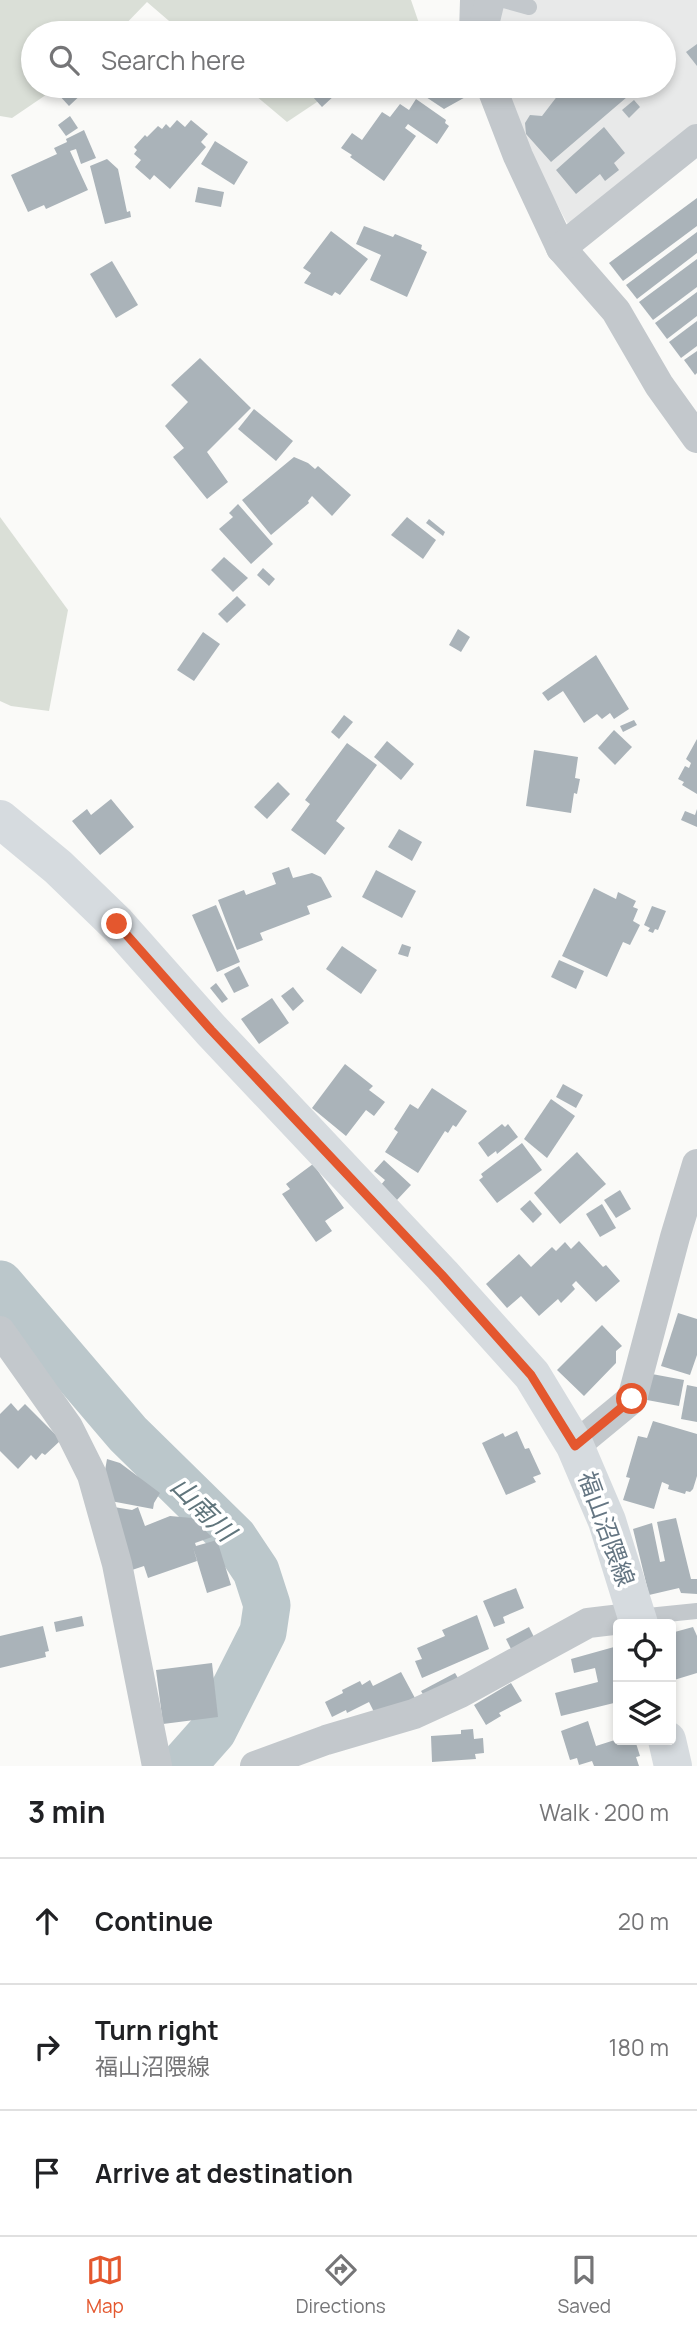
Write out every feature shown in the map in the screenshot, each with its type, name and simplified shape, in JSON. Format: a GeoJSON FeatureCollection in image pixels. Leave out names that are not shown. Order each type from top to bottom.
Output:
{"type":"FeatureCollection","features":[{"type":"Feature","properties":{"kind":"main road","name":"福山沼隈線"},"geometry":{"type":"LineString","coordinates":[[0,819],[58,867],[117,924],[211,1030],[442,1275],[531,1375],[575,1446],[607,1521],[637,1619]]}},
{"type":"Feature","properties":{"kind":"main road"},"geometry":{"type":"LineString","coordinates":[[668,1745],[673,1766]]}},
{"type":"Feature","properties":{"kind":"street"},"geometry":{"type":"LineString","coordinates":[[485,21],[490,0]]}},
{"type":"Feature","properties":{"kind":"street"},"geometry":{"type":"LineString","coordinates":[[496,98],[518,156],[561,248],[616,311],[660,385],[697,438]]}},
{"type":"Feature","properties":{"kind":"street"},"geometry":{"type":"LineString","coordinates":[[561,248],[697,139]]}},
{"type":"Feature","properties":{"kind":"street"},"geometry":{"type":"LineString","coordinates":[[575,1446],[632,1399],[697,1164]]}},
{"type":"Feature","properties":{"kind":"street"},"geometry":{"type":"LineString","coordinates":[[0,1331],[68,1427],[92,1475],[117,1564],[156,1766]]}},
{"type":"Feature","properties":{"kind":"street"},"geometry":{"type":"LineString","coordinates":[[255,1766],[326,1740],[414,1714],[460,1693],[588,1623],[613,1622]]}},
{"type":"Feature","properties":{"kind":"lane"},"geometry":{"type":"LineString","coordinates":[[467,21],[468,0]]}},
{"type":"Feature","properties":{"kind":"lane"},"geometry":{"type":"LineString","coordinates":[[504,0],[529,7]]}},
{"type":"Feature","properties":{"kind":"lane"},"geometry":{"type":"LineString","coordinates":[[650,1619],[697,1611]]}},
{"type":"Feature","properties":{"kind":"shaded area"},"geometry":{"type":"Polygon","coordinates":[[[0,0],[411,0],[418,21],[169,21],[147,2],[129,21],[21,21],[21,98],[41,98],[12,118],[0,116],[0,0]]]}},
{"type":"Feature","properties":{"kind":"shaded area"},"geometry":{"type":"Polygon","coordinates":[[[499,0],[697,0],[697,128],[581,219],[567,223],[520,135],[508,98],[676,98],[676,21],[495,21],[499,0]]]}},
{"type":"Feature","properties":{"kind":"shaded area"},"geometry":{"type":"Polygon","coordinates":[[[258,98],[323,98],[287,122],[258,98]]]}},
{"type":"Feature","properties":{"kind":"shaded area"},"geometry":{"type":"Polygon","coordinates":[[[0,517],[68,610],[49,711],[11,706],[0,701],[0,517]]]}},
{"type":"Feature","properties":{"kind":"building"},"geometry":{"type":"Polygon","coordinates":[[[697,44],[697,66],[686,52],[697,44]]]}},
{"type":"Feature","properties":{"kind":"building"},"geometry":{"type":"Polygon","coordinates":[[[62,98],[78,98],[69,106],[62,98]]]}},
{"type":"Feature","properties":{"kind":"building"},"geometry":{"type":"Polygon","coordinates":[[[314,98],[332,98],[322,107],[314,98]]]}},
{"type":"Feature","properties":{"kind":"building"},"geometry":{"type":"Polygon","coordinates":[[[428,98],[464,98],[444,109],[428,98]]]}},
{"type":"Feature","properties":{"kind":"building"},"geometry":{"type":"Polygon","coordinates":[[[556,98],[626,98],[551,162],[526,134],[525,123],[530,115],[542,116],[556,98]]]}},
{"type":"Feature","properties":{"kind":"building"},"geometry":{"type":"Polygon","coordinates":[[[416,99],[446,120],[445,123],[449,126],[437,144],[408,124],[405,128],[416,136],[384,181],[341,148],[352,133],[362,140],[382,112],[390,117],[400,104],[409,110],[416,99]]]}},
{"type":"Feature","properties":{"kind":"building"},"geometry":{"type":"Polygon","coordinates":[[[634,100],[640,107],[629,118],[622,110],[634,100]]]}},
{"type":"Feature","properties":{"kind":"building"},"geometry":{"type":"Polygon","coordinates":[[[70,116],[78,128],[66,136],[58,125],[70,116]]]}},
{"type":"Feature","properties":{"kind":"building"},"geometry":{"type":"Polygon","coordinates":[[[177,120],[185,127],[191,120],[208,134],[201,142],[206,147],[170,189],[154,175],[150,180],[135,167],[141,160],[134,154],[137,150],[134,147],[158,126],[162,129],[166,124],[170,128],[177,120]]]}},
{"type":"Feature","properties":{"kind":"building"},"geometry":{"type":"Polygon","coordinates":[[[604,127],[625,153],[614,163],[619,170],[605,181],[600,174],[576,194],[556,170],[604,127]]]}},
{"type":"Feature","properties":{"kind":"building"},"geometry":{"type":"Polygon","coordinates":[[[84,130],[96,158],[81,164],[76,149],[70,151],[88,190],[46,209],[44,205],[28,212],[11,175],[57,154],[54,148],[84,130]]]}},
{"type":"Feature","properties":{"kind":"building"},"geometry":{"type":"Polygon","coordinates":[[[215,141],[248,162],[234,185],[201,164],[215,141]]]}},
{"type":"Feature","properties":{"kind":"building"},"geometry":{"type":"Polygon","coordinates":[[[107,159],[118,169],[127,212],[130,211],[131,217],[105,224],[90,166],[107,159]]]}},
{"type":"Feature","properties":{"kind":"building"},"geometry":{"type":"Polygon","coordinates":[[[198,187],[224,192],[221,207],[195,202],[198,187]]]}},
{"type":"Feature","properties":{"kind":"building"},"geometry":{"type":"Polygon","coordinates":[[[697,198],[697,226],[623,281],[609,263],[697,198]]]}},
{"type":"Feature","properties":{"kind":"building"},"geometry":{"type":"Polygon","coordinates":[[[364,226],[422,245],[421,249],[427,252],[407,297],[370,280],[381,255],[356,244],[364,226]]]}},
{"type":"Feature","properties":{"kind":"building"},"geometry":{"type":"Polygon","coordinates":[[[331,231],[368,259],[340,295],[335,292],[332,296],[304,283],[311,273],[303,268],[331,231]]]}},
{"type":"Feature","properties":{"kind":"building"},"geometry":{"type":"Polygon","coordinates":[[[697,232],[697,253],[637,299],[626,285],[697,232]]]}},
{"type":"Feature","properties":{"kind":"building"},"geometry":{"type":"Polygon","coordinates":[[[697,259],[697,287],[653,320],[639,302],[697,259]]]}},
{"type":"Feature","properties":{"kind":"building"},"geometry":{"type":"Polygon","coordinates":[[[112,261],[138,305],[116,318],[90,274],[112,261]]]}},
{"type":"Feature","properties":{"kind":"building"},"geometry":{"type":"Polygon","coordinates":[[[697,292],[697,316],[667,339],[655,323],[697,292]]]}},
{"type":"Feature","properties":{"kind":"building"},"geometry":{"type":"Polygon","coordinates":[[[697,321],[697,346],[681,358],[669,342],[697,321]]]}},
{"type":"Feature","properties":{"kind":"building"},"geometry":{"type":"Polygon","coordinates":[[[697,351],[697,373],[695,375],[684,360],[697,351]]]}},
{"type":"Feature","properties":{"kind":"building"},"geometry":{"type":"Polygon","coordinates":[[[200,358],[251,408],[207,452],[228,482],[207,499],[173,457],[184,448],[165,426],[188,402],[171,385],[200,358]]]}},
{"type":"Feature","properties":{"kind":"building"},"geometry":{"type":"Polygon","coordinates":[[[254,409],[293,441],[276,461],[238,429],[254,409]]]}},
{"type":"Feature","properties":{"kind":"building"},"geometry":{"type":"Polygon","coordinates":[[[294,457],[315,469],[318,466],[351,495],[332,516],[312,496],[309,503],[271,535],[242,500],[294,457]]]}},
{"type":"Feature","properties":{"kind":"building"},"geometry":{"type":"Polygon","coordinates":[[[238,504],[273,544],[251,564],[219,529],[233,517],[229,513],[238,504]]]}},
{"type":"Feature","properties":{"kind":"building"},"geometry":{"type":"Polygon","coordinates":[[[407,517],[436,540],[423,559],[391,535],[407,517]]]}},
{"type":"Feature","properties":{"kind":"building"},"geometry":{"type":"Polygon","coordinates":[[[429,519],[445,532],[443,536],[426,523],[429,519]]]}},
{"type":"Feature","properties":{"kind":"building"},"geometry":{"type":"Polygon","coordinates":[[[224,557],[248,578],[233,592],[211,570],[224,557]]]}},
{"type":"Feature","properties":{"kind":"building"},"geometry":{"type":"Polygon","coordinates":[[[263,568],[275,579],[269,586],[257,575],[263,568]]]}},
{"type":"Feature","properties":{"kind":"building"},"geometry":{"type":"Polygon","coordinates":[[[237,596],[246,605],[227,623],[218,614],[237,596]]]}},
{"type":"Feature","properties":{"kind":"building"},"geometry":{"type":"Polygon","coordinates":[[[458,629],[470,637],[461,652],[449,645],[458,629]]]}},
{"type":"Feature","properties":{"kind":"building"},"geometry":{"type":"Polygon","coordinates":[[[203,632],[220,644],[194,681],[177,670],[203,632]]]}},
{"type":"Feature","properties":{"kind":"building"},"geometry":{"type":"Polygon","coordinates":[[[596,655],[629,709],[614,719],[610,713],[602,719],[597,714],[584,723],[563,691],[548,701],[542,693],[596,655]]]}},
{"type":"Feature","properties":{"kind":"building"},"geometry":{"type":"Polygon","coordinates":[[[344,715],[353,722],[339,739],[331,732],[344,715]]]}},
{"type":"Feature","properties":{"kind":"building"},"geometry":{"type":"Polygon","coordinates":[[[634,720],[637,725],[623,732],[620,726],[634,720]]]}},
{"type":"Feature","properties":{"kind":"building"},"geometry":{"type":"Polygon","coordinates":[[[614,730],[632,747],[615,765],[598,748],[614,730]]]}},
{"type":"Feature","properties":{"kind":"building"},"geometry":{"type":"Polygon","coordinates":[[[697,739],[697,794],[682,785],[684,782],[678,779],[685,766],[689,768],[691,763],[686,759],[697,739]]]}},
{"type":"Feature","properties":{"kind":"building"},"geometry":{"type":"Polygon","coordinates":[[[387,741],[414,764],[401,780],[374,757],[387,741]]]}},
{"type":"Feature","properties":{"kind":"building"},"geometry":{"type":"Polygon","coordinates":[[[347,743],[377,765],[336,821],[345,828],[325,855],[291,830],[310,804],[305,800],[347,743]]]}},
{"type":"Feature","properties":{"kind":"building"},"geometry":{"type":"Polygon","coordinates":[[[534,750],[578,757],[575,778],[580,779],[577,794],[574,793],[571,813],[526,806],[534,750]]]}},
{"type":"Feature","properties":{"kind":"building"},"geometry":{"type":"Polygon","coordinates":[[[278,782],[290,794],[267,819],[254,807],[278,782]]]}},
{"type":"Feature","properties":{"kind":"building"},"geometry":{"type":"Polygon","coordinates":[[[111,799],[134,827],[100,855],[72,821],[87,809],[91,815],[111,799]]]}},
{"type":"Feature","properties":{"kind":"building"},"geometry":{"type":"Polygon","coordinates":[[[697,809],[697,827],[681,820],[685,811],[695,815],[697,809]]]}},
{"type":"Feature","properties":{"kind":"building"},"geometry":{"type":"Polygon","coordinates":[[[399,829],[422,842],[412,861],[388,847],[399,829]]]}},
{"type":"Feature","properties":{"kind":"building"},"geometry":{"type":"Polygon","coordinates":[[[289,867],[293,878],[312,873],[321,877],[332,897],[307,906],[310,914],[260,933],[263,940],[237,950],[218,900],[244,890],[246,895],[276,884],[272,873],[289,867]]]}},
{"type":"Feature","properties":{"kind":"building"},"geometry":{"type":"Polygon","coordinates":[[[376,870],[416,891],[402,918],[362,897],[376,870]]]}},
{"type":"Feature","properties":{"kind":"building"},"geometry":{"type":"Polygon","coordinates":[[[594,888],[616,899],[618,892],[636,901],[633,907],[638,909],[633,921],[640,925],[630,945],[623,942],[607,977],[562,956],[594,888]]]}},
{"type":"Feature","properties":{"kind":"building"},"geometry":{"type":"Polygon","coordinates":[[[216,905],[240,962],[217,972],[192,915],[216,905]]]}},
{"type":"Feature","properties":{"kind":"building"},"geometry":{"type":"Polygon","coordinates":[[[652,906],[666,911],[658,930],[655,929],[653,933],[644,925],[652,906]]]}},
{"type":"Feature","properties":{"kind":"building"},"geometry":{"type":"Polygon","coordinates":[[[402,944],[411,947],[408,957],[398,954],[402,944]]]}},
{"type":"Feature","properties":{"kind":"building"},"geometry":{"type":"Polygon","coordinates":[[[342,946],[377,970],[361,994],[326,969],[342,946]]]}},
{"type":"Feature","properties":{"kind":"building"},"geometry":{"type":"Polygon","coordinates":[[[559,960],[584,971],[576,989],[551,977],[559,960]]]}},
{"type":"Feature","properties":{"kind":"building"},"geometry":{"type":"Polygon","coordinates":[[[239,966],[249,986],[234,993],[224,974],[239,966]]]}},
{"type":"Feature","properties":{"kind":"building"},"geometry":{"type":"Polygon","coordinates":[[[216,983],[228,999],[222,1003],[210,988],[216,983]]]}},
{"type":"Feature","properties":{"kind":"building"},"geometry":{"type":"Polygon","coordinates":[[[293,987],[304,1001],[293,1011],[281,996],[293,987]]]}},
{"type":"Feature","properties":{"kind":"building"},"geometry":{"type":"Polygon","coordinates":[[[272,998],[289,1023],[259,1044],[241,1019],[272,998]]]}},
{"type":"Feature","properties":{"kind":"building"},"geometry":{"type":"Polygon","coordinates":[[[345,1064],[373,1086],[369,1090],[385,1102],[374,1116],[366,1110],[346,1136],[312,1108],[345,1064]]]}},
{"type":"Feature","properties":{"kind":"building"},"geometry":{"type":"Polygon","coordinates":[[[563,1084],[583,1095],[576,1108],[556,1097],[563,1084]]]}},
{"type":"Feature","properties":{"kind":"building"},"geometry":{"type":"Polygon","coordinates":[[[432,1088],[467,1111],[456,1127],[453,1125],[448,1133],[445,1131],[418,1173],[385,1152],[398,1132],[394,1129],[410,1104],[418,1109],[432,1088]]]}},
{"type":"Feature","properties":{"kind":"building"},"geometry":{"type":"Polygon","coordinates":[[[551,1099],[575,1116],[547,1158],[524,1139],[551,1099]]]}},
{"type":"Feature","properties":{"kind":"building"},"geometry":{"type":"Polygon","coordinates":[[[502,1124],[505,1127],[508,1124],[518,1137],[497,1154],[496,1151],[488,1157],[478,1143],[502,1124]]]}},
{"type":"Feature","properties":{"kind":"building"},"geometry":{"type":"Polygon","coordinates":[[[522,1143],[542,1170],[497,1203],[479,1180],[483,1177],[481,1174],[522,1143]]]}},
{"type":"Feature","properties":{"kind":"building"},"geometry":{"type":"Polygon","coordinates":[[[577,1152],[606,1184],[560,1224],[534,1193],[577,1152]]]}},
{"type":"Feature","properties":{"kind":"building"},"geometry":{"type":"Polygon","coordinates":[[[384,1160],[411,1185],[396,1201],[380,1186],[385,1180],[374,1171],[384,1160]]]}},
{"type":"Feature","properties":{"kind":"building"},"geometry":{"type":"Polygon","coordinates":[[[313,1164],[344,1208],[325,1221],[332,1231],[316,1242],[282,1194],[290,1189],[286,1184],[313,1164]]]}},
{"type":"Feature","properties":{"kind":"building"},"geometry":{"type":"Polygon","coordinates":[[[620,1190],[631,1209],[616,1218],[604,1200],[620,1190]]]}},
{"type":"Feature","properties":{"kind":"building"},"geometry":{"type":"Polygon","coordinates":[[[530,1200],[542,1214],[533,1223],[520,1209],[530,1200]]]}},
{"type":"Feature","properties":{"kind":"building"},"geometry":{"type":"Polygon","coordinates":[[[602,1204],[616,1228],[600,1237],[586,1214],[602,1204]]]}},
{"type":"Feature","properties":{"kind":"building"},"geometry":{"type":"Polygon","coordinates":[[[579,1241],[620,1281],[596,1302],[576,1281],[572,1285],[575,1289],[561,1303],[558,1299],[539,1316],[521,1296],[507,1308],[486,1284],[519,1254],[531,1267],[552,1247],[556,1251],[565,1242],[571,1249],[579,1241]]]}},
{"type":"Feature","properties":{"kind":"building"},"geometry":{"type":"Polygon","coordinates":[[[678,1313],[697,1319],[697,1355],[690,1375],[661,1366],[678,1313]]]}},
{"type":"Feature","properties":{"kind":"building"},"geometry":{"type":"Polygon","coordinates":[[[602,1325],[622,1346],[616,1351],[616,1363],[584,1396],[557,1370],[602,1325]]]}},
{"type":"Feature","properties":{"kind":"building"},"geometry":{"type":"Polygon","coordinates":[[[652,1374],[684,1380],[679,1406],[647,1400],[652,1374]]]}},
{"type":"Feature","properties":{"kind":"building"},"geometry":{"type":"Polygon","coordinates":[[[687,1385],[697,1387],[697,1422],[681,1419],[687,1385]]]}},
{"type":"Feature","properties":{"kind":"building"},"geometry":{"type":"Polygon","coordinates":[[[11,1403],[18,1411],[25,1404],[61,1440],[36,1460],[31,1455],[18,1469],[0,1451],[0,1414],[11,1403]]]}},
{"type":"Feature","properties":{"kind":"building"},"geometry":{"type":"Polygon","coordinates":[[[653,1421],[697,1434],[697,1476],[693,1489],[685,1494],[668,1489],[669,1485],[662,1482],[654,1509],[623,1500],[630,1478],[626,1477],[638,1436],[647,1438],[653,1421]]]}},
{"type":"Feature","properties":{"kind":"building"},"geometry":{"type":"Polygon","coordinates":[[[517,1431],[525,1449],[529,1448],[541,1474],[533,1477],[536,1482],[506,1495],[482,1443],[503,1433],[505,1437],[517,1431]]]}},
{"type":"Feature","properties":{"kind":"building"},"geometry":{"type":"Polygon","coordinates":[[[107,1459],[120,1463],[160,1493],[153,1509],[100,1499],[107,1459]]]}},
{"type":"Feature","properties":{"kind":"building"},"geometry":{"type":"Polygon","coordinates":[[[96,1504],[132,1510],[138,1507],[145,1526],[170,1516],[192,1518],[212,1537],[195,1543],[196,1546],[217,1540],[231,1585],[207,1593],[193,1547],[197,1561],[148,1578],[144,1566],[117,1575],[96,1504]]]}},
{"type":"Feature","properties":{"kind":"building"},"geometry":{"type":"Polygon","coordinates":[[[676,1518],[691,1579],[697,1579],[697,1594],[681,1593],[679,1588],[649,1595],[633,1529],[652,1523],[660,1562],[665,1561],[657,1522],[676,1518]]]}},
{"type":"Feature","properties":{"kind":"building"},"geometry":{"type":"Polygon","coordinates":[[[516,1588],[524,1608],[503,1617],[505,1623],[494,1627],[483,1601],[516,1588]]]}},
{"type":"Feature","properties":{"kind":"building"},"geometry":{"type":"Polygon","coordinates":[[[477,1615],[489,1649],[422,1678],[415,1661],[422,1659],[417,1648],[445,1636],[442,1630],[477,1615]]]}},
{"type":"Feature","properties":{"kind":"building"},"geometry":{"type":"Polygon","coordinates":[[[82,1616],[84,1626],[56,1632],[54,1622],[82,1616]]]}},
{"type":"Feature","properties":{"kind":"building"},"geometry":{"type":"Polygon","coordinates":[[[43,1626],[49,1651],[45,1652],[46,1657],[0,1668],[0,1636],[43,1626]]]}},
{"type":"Feature","properties":{"kind":"building"},"geometry":{"type":"Polygon","coordinates":[[[529,1627],[535,1639],[512,1651],[506,1639],[529,1627]]]}},
{"type":"Feature","properties":{"kind":"building"},"geometry":{"type":"Polygon","coordinates":[[[693,1627],[697,1636],[697,1673],[676,1679],[676,1632],[693,1627]]]}},
{"type":"Feature","properties":{"kind":"building"},"geometry":{"type":"Polygon","coordinates":[[[613,1647],[613,1703],[561,1716],[555,1693],[598,1682],[595,1668],[574,1673],[571,1659],[613,1647]]]}},
{"type":"Feature","properties":{"kind":"building"},"geometry":{"type":"Polygon","coordinates":[[[212,1663],[218,1717],[163,1724],[156,1670],[212,1663]]]}},
{"type":"Feature","properties":{"kind":"building"},"geometry":{"type":"Polygon","coordinates":[[[401,1672],[416,1700],[377,1718],[369,1702],[332,1717],[325,1702],[343,1693],[342,1690],[360,1681],[362,1685],[370,1680],[373,1686],[401,1672]]]}},
{"type":"Feature","properties":{"kind":"building"},"geometry":{"type":"Polygon","coordinates":[[[455,1673],[461,1683],[427,1701],[421,1691],[455,1673]]]}},
{"type":"Feature","properties":{"kind":"building"},"geometry":{"type":"Polygon","coordinates":[[[511,1683],[522,1701],[499,1713],[501,1716],[486,1725],[474,1705],[511,1683]]]}},
{"type":"Feature","properties":{"kind":"building"},"geometry":{"type":"Polygon","coordinates":[[[588,1721],[596,1746],[613,1741],[613,1745],[637,1745],[640,1756],[636,1757],[639,1766],[594,1766],[592,1761],[579,1765],[577,1758],[570,1760],[561,1731],[588,1721]]]}},
{"type":"Feature","properties":{"kind":"building"},"geometry":{"type":"Polygon","coordinates":[[[473,1729],[474,1739],[483,1738],[484,1753],[475,1754],[476,1759],[432,1762],[431,1736],[461,1734],[461,1730],[473,1729]]]}},
{"type":"Feature","properties":{"kind":"waterway","name":"山南川"},"geometry":{"type":"LineString","coordinates":[[0,1284],[128,1434],[234,1538],[256,1571],[267,1605],[263,1632],[213,1731],[182,1766]]}},
{"type":"Feature","properties":{"kind":"route"},"geometry":{"type":"LineString","coordinates":[[117,924],[211,1030],[442,1275],[531,1375],[575,1446],[632,1399]]}}]}
